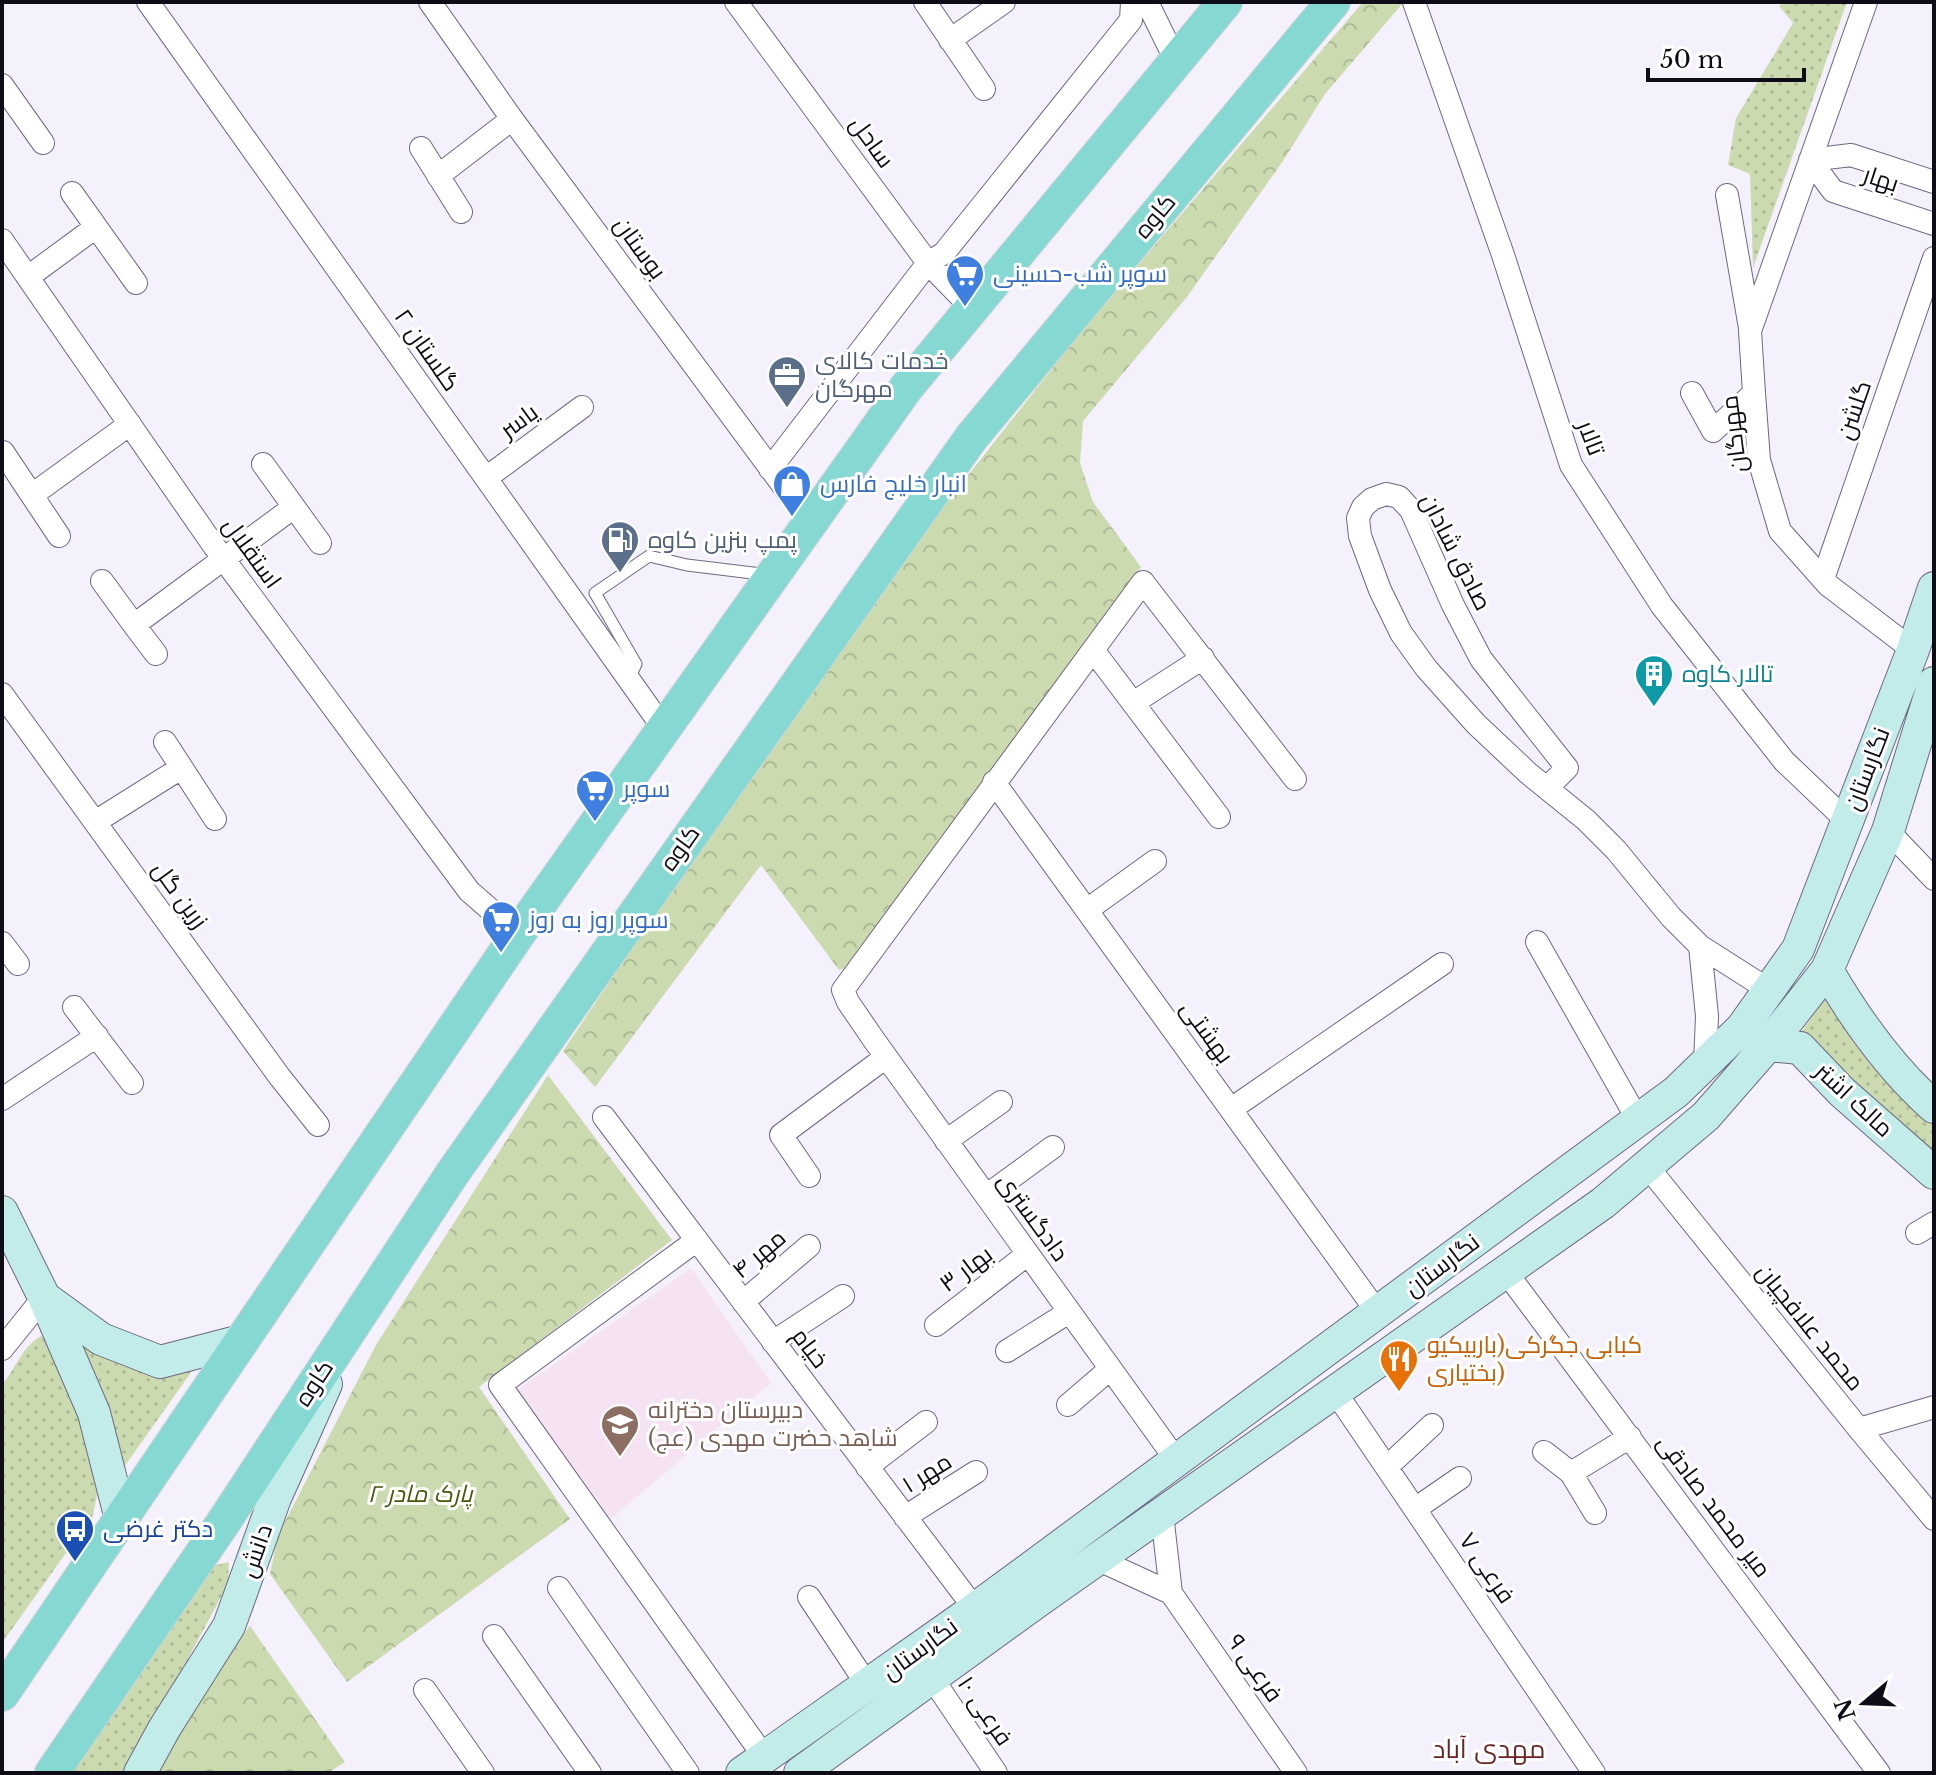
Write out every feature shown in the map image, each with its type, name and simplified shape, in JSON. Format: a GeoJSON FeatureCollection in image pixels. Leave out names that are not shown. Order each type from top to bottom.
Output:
{"type":"FeatureCollection","features":[{"type":"Feature","properties":{"kind":"main road"},"geometry":{"type":"LineString","coordinates":[[2,1694],[518,934],[906,388],[1225,2]]}},
{"type":"Feature","properties":{"kind":"main road","name":"کاوه"},"geometry":{"type":"LineString","coordinates":[[52,1773],[223,1523],[479,1135],[971,438],[1333,2]]}},
{"type":"Feature","properties":{"kind":"main road","name":"نگارستان"},"geometry":{"type":"LineString","coordinates":[[800,1773],[1097,1559],[1578,1221],[1706,1116],[1768,1045],[1827,970],[1888,831],[1925,675],[1934,588]]}},
{"type":"Feature","properties":{"kind":"main road","name":"نگارستان"},"geometry":{"type":"LineString","coordinates":[[753,1766],[975,1609],[1676,1092],[1742,1028],[1798,949],[1847,821],[1925,675]]}},
{"type":"Feature","properties":{"kind":"main road","name":"مالک اشتر"},"geometry":{"type":"LineString","coordinates":[[1827,970],[1851,1013],[1911,1087],[1934,1107]]}},
{"type":"Feature","properties":{"kind":"main road","name":"مالک اشتر"},"geometry":{"type":"LineString","coordinates":[[1768,1045],[1800,1048],[1842,1092],[1934,1173]]}},
{"type":"Feature","properties":{"kind":"main road"},"geometry":{"type":"LineString","coordinates":[[1554,1183],[1578,1221]]}},
{"type":"Feature","properties":{"kind":"main road"},"geometry":{"type":"LineString","coordinates":[[3,1217],[44,1297],[94,1413],[121,1519]]}},
{"type":"Feature","properties":{"kind":"main road"},"geometry":{"type":"LineString","coordinates":[[44,1297],[101,1339],[160,1362],[241,1341]]}},
{"type":"Feature","properties":{"kind":"main road","name":"دانش"},"geometry":{"type":"LineString","coordinates":[[140,1773],[229,1626],[275,1498],[355,1321]]}},
{"type":"Feature","properties":{"kind":"main road"},"geometry":{"type":"LineString","coordinates":[[868,1686],[863,1702],[867,1712],[881,1716]]}},
{"type":"Feature","properties":{"kind":"main road"},"geometry":{"type":"LineString","coordinates":[[826,1715],[839,1721],[846,1729],[846,1741]]}},
{"type":"Feature","properties":{"kind":"street","name":"گلستان ۲"},"geometry":{"type":"LineString","coordinates":[[148,2],[664,729]]}},
{"type":"Feature","properties":{"kind":"street","name":"بوستان"},"geometry":{"type":"LineString","coordinates":[[430,2],[512,119],[810,522]]}},
{"type":"Feature","properties":{"kind":"street","name":"ساحل"},"geometry":{"type":"LineString","coordinates":[[736,2],[928,263],[972,308]]}},
{"type":"Feature","properties":{"kind":"street"},"geometry":{"type":"LineString","coordinates":[[925,2],[984,89]]}},
{"type":"Feature","properties":{"kind":"street"},"geometry":{"type":"LineString","coordinates":[[950,40],[1004,2]]}},
{"type":"Feature","properties":{"kind":"street"},"geometry":{"type":"LineString","coordinates":[[770,469],[928,263],[944,253],[1131,20],[1132,2]]}},
{"type":"Feature","properties":{"kind":"street"},"geometry":{"type":"LineString","coordinates":[[1147,2],[1176,61]]}},
{"type":"Feature","properties":{"kind":"street","name":"تالار"},"geometry":{"type":"LineString","coordinates":[[1414,2],[1483,196],[1571,465],[1662,606],[1784,761],[1847,821]]}},
{"type":"Feature","properties":{"kind":"street","name":"مهرگان"},"geometry":{"type":"LineString","coordinates":[[1866,2],[1750,331],[1759,460],[1780,531],[1823,579],[1925,675]]}},
{"type":"Feature","properties":{"kind":"street"},"geometry":{"type":"LineString","coordinates":[[4,91],[43,143]]}},
{"type":"Feature","properties":{"kind":"street"},"geometry":{"type":"LineString","coordinates":[[438,176],[512,119]]}},
{"type":"Feature","properties":{"kind":"street"},"geometry":{"type":"LineString","coordinates":[[421,148],[461,212]]}},
{"type":"Feature","properties":{"kind":"street","name":"بهار"},"geometry":{"type":"LineString","coordinates":[[1934,182],[1851,155],[1810,160],[1833,191],[1934,224]]}},
{"type":"Feature","properties":{"kind":"street"},"geometry":{"type":"LineString","coordinates":[[72,193],[136,283]]}},
{"type":"Feature","properties":{"kind":"street"},"geometry":{"type":"LineString","coordinates":[[1727,195],[1750,331]]}},
{"type":"Feature","properties":{"kind":"street"},"geometry":{"type":"LineString","coordinates":[[15,270],[96,227]]}},
{"type":"Feature","properties":{"kind":"street","name":"استقلال"},"geometry":{"type":"LineString","coordinates":[[2,240],[15,270],[469,891],[518,934]]}},
{"type":"Feature","properties":{"kind":"street","name":"گلشن"},"geometry":{"type":"LineString","coordinates":[[1823,579],[1934,258]]}},
{"type":"Feature","properties":{"kind":"street"},"geometry":{"type":"LineString","coordinates":[[1692,393],[1713,431],[1754,393]]}},
{"type":"Feature","properties":{"kind":"street","name":"یاسر"},"geometry":{"type":"LineString","coordinates":[[486,478],[582,407]]}},
{"type":"Feature","properties":{"kind":"street"},"geometry":{"type":"LineString","coordinates":[[32,495],[130,424]]}},
{"type":"Feature","properties":{"kind":"street"},"geometry":{"type":"LineString","coordinates":[[3,452],[59,536]]}},
{"type":"Feature","properties":{"kind":"street"},"geometry":{"type":"LineString","coordinates":[[263,464],[320,543]]}},
{"type":"Feature","properties":{"kind":"street","name":"صادق شادان"},"geometry":{"type":"LineString","coordinates":[[1547,788],[1567,768],[1481,659],[1411,510],[1399,497],[1386,494],[1372,499],[1363,507],[1358,518],[1360,536],[1380,590],[1401,633],[1426,668],[1476,724],[1528,773],[1616,850],[1671,917],[1700,946],[1769,990]]}},
{"type":"Feature","properties":{"kind":"street"},"geometry":{"type":"LineString","coordinates":[[134,625],[294,507]]}},
{"type":"Feature","properties":{"kind":"street"},"geometry":{"type":"LineString","coordinates":[[102,581],[156,654]]}},
{"type":"Feature","properties":{"kind":"street"},"geometry":{"type":"LineString","coordinates":[[994,782],[1143,582],[1295,779]]}},
{"type":"Feature","properties":{"kind":"street"},"geometry":{"type":"LineString","coordinates":[[1093,650],[1219,817]]}},
{"type":"Feature","properties":{"kind":"street"},"geometry":{"type":"LineString","coordinates":[[1133,703],[1203,658]]}},
{"type":"Feature","properties":{"kind":"street","name":"زرین گل"},"geometry":{"type":"LineString","coordinates":[[2,694],[279,1076],[318,1125]]}},
{"type":"Feature","properties":{"kind":"street"},"geometry":{"type":"LineString","coordinates":[[165,742],[215,819]]}},
{"type":"Feature","properties":{"kind":"street"},"geometry":{"type":"LineString","coordinates":[[95,822],[181,768]]}},
{"type":"Feature","properties":{"kind":"street","name":"بهشتی"},"geometry":{"type":"LineString","coordinates":[[994,782],[1378,1313]]}},
{"type":"Feature","properties":{"kind":"street","name":"دادگستری"},"geometry":{"type":"LineString","coordinates":[[994,782],[843,990],[886,1057],[1177,1461]]}},
{"type":"Feature","properties":{"kind":"street"},"geometry":{"type":"LineString","coordinates":[[1888,831],[1934,879]]}},
{"type":"Feature","properties":{"kind":"street"},"geometry":{"type":"LineString","coordinates":[[1087,910],[1155,861]]}},
{"type":"Feature","properties":{"kind":"street"},"geometry":{"type":"LineString","coordinates":[[1537,942],[1638,1120]]}},
{"type":"Feature","properties":{"kind":"street"},"geometry":{"type":"LineString","coordinates":[[2,943],[18,964]]}},
{"type":"Feature","properties":{"kind":"street"},"geometry":{"type":"LineString","coordinates":[[1700,946],[1707,1016],[1705,1064]]}},
{"type":"Feature","properties":{"kind":"street"},"geometry":{"type":"LineString","coordinates":[[1231,1109],[1442,964]]}},
{"type":"Feature","properties":{"kind":"street"},"geometry":{"type":"LineString","coordinates":[[74,1007],[132,1083]]}},
{"type":"Feature","properties":{"kind":"street"},"geometry":{"type":"LineString","coordinates":[[2,1099],[97,1036]]}},
{"type":"Feature","properties":{"kind":"street"},"geometry":{"type":"LineString","coordinates":[[809,1176],[781,1135],[886,1057]]}},
{"type":"Feature","properties":{"kind":"street"},"geometry":{"type":"LineString","coordinates":[[946,1141],[1001,1102]]}},
{"type":"Feature","properties":{"kind":"street","name":"خیام"},"geometry":{"type":"LineString","coordinates":[[604,1117],[975,1609]]}},
{"type":"Feature","properties":{"kind":"street"},"geometry":{"type":"LineString","coordinates":[[986,1196],[1053,1147]]}},
{"type":"Feature","properties":{"kind":"street","name":"محمد علافچیان"},"geometry":{"type":"LineString","coordinates":[[1647,1166],[1934,1519]]}},
{"type":"Feature","properties":{"kind":"street"},"geometry":{"type":"LineString","coordinates":[[697,1240],[500,1385],[753,1766]]}},
{"type":"Feature","properties":{"kind":"street","name":"مهر ۴"},"geometry":{"type":"LineString","coordinates":[[743,1302],[809,1246]]}},
{"type":"Feature","properties":{"kind":"street","name":"بهار ۳"},"geometry":{"type":"LineString","coordinates":[[936,1325],[1028,1254]]}},
{"type":"Feature","properties":{"kind":"street","name":"میر محمد صادقی"},"geometry":{"type":"LineString","coordinates":[[1506,1272],[1879,1773]]}},
{"type":"Feature","properties":{"kind":"street"},"geometry":{"type":"LineString","coordinates":[[773,1342],[843,1296]]}},
{"type":"Feature","properties":{"kind":"street"},"geometry":{"type":"LineString","coordinates":[[2,1349],[44,1297]]}},
{"type":"Feature","properties":{"kind":"street"},"geometry":{"type":"LineString","coordinates":[[1007,1351],[1069,1312]]}},
{"type":"Feature","properties":{"kind":"street"},"geometry":{"type":"LineString","coordinates":[[1068,1405],[1110,1369]]}},
{"type":"Feature","properties":{"kind":"street","name":"فرعی ۷"},"geometry":{"type":"LineString","coordinates":[[1336,1393],[1594,1773]]}},
{"type":"Feature","properties":{"kind":"street"},"geometry":{"type":"LineString","coordinates":[[1859,1429],[1934,1407]]}},
{"type":"Feature","properties":{"kind":"street"},"geometry":{"type":"LineString","coordinates":[[867,1467],[926,1422]]}},
{"type":"Feature","properties":{"kind":"street"},"geometry":{"type":"LineString","coordinates":[[1387,1467],[1432,1425]]}},
{"type":"Feature","properties":{"kind":"street"},"geometry":{"type":"LineString","coordinates":[[1571,1473],[1630,1437]]}},
{"type":"Feature","properties":{"kind":"street"},"geometry":{"type":"LineString","coordinates":[[1544,1452],[1571,1473],[1595,1513]]}},
{"type":"Feature","properties":{"kind":"street","name":"مهر ۱"},"geometry":{"type":"LineString","coordinates":[[905,1517],[976,1472]]}},
{"type":"Feature","properties":{"kind":"street"},"geometry":{"type":"LineString","coordinates":[[1415,1509],[1460,1478]]}},
{"type":"Feature","properties":{"kind":"street"},"geometry":{"type":"LineString","coordinates":[[1162,1514],[1171,1593]]}},
{"type":"Feature","properties":{"kind":"street"},"geometry":{"type":"LineString","coordinates":[[1097,1559],[1171,1593]]}},
{"type":"Feature","properties":{"kind":"street"},"geometry":{"type":"LineString","coordinates":[[559,1588],[688,1773]]}},
{"type":"Feature","properties":{"kind":"street","name":"فرعی ۹"},"geometry":{"type":"LineString","coordinates":[[1171,1593],[1296,1773]]}},
{"type":"Feature","properties":{"kind":"street"},"geometry":{"type":"LineString","coordinates":[[809,1597],[868,1686]]}},
{"type":"Feature","properties":{"kind":"street"},"geometry":{"type":"LineString","coordinates":[[494,1636],[590,1773]]}},
{"type":"Feature","properties":{"kind":"street","name":"فرعی ۱۰"},"geometry":{"type":"LineString","coordinates":[[932,1678],[996,1773]]}},
{"type":"Feature","properties":{"kind":"street"},"geometry":{"type":"LineString","coordinates":[[425,1690],[483,1773]]}},
{"type":"Feature","properties":{"kind":"lane"},"geometry":{"type":"LineString","coordinates":[[629,679],[636,664],[595,593],[649,556],[687,565],[773,576]]}},
{"type":"Feature","properties":{"kind":"shaded area","name":"دبیرستان دخترانه شاهد حضرت مهدی (عج)"},"geometry":{"type":"Polygon","coordinates":[[[691,1268],[771,1383],[606,1523],[511,1394],[691,1268]]]}},
{"type":"Feature","properties":{"kind":"green space"},"geometry":{"type":"Polygon","coordinates":[[[1363,2],[1403,3],[1325,94],[1283,161],[1187,297],[1083,421],[1080,463],[1093,502],[1141,567],[851,966],[839,970],[761,865],[595,1087],[563,1051],[705,840],[853,630],[951,497],[1084,328],[1363,2]]]}},
{"type":"Feature","properties":{"kind":"green space"},"geometry":{"type":"Polygon","coordinates":[[[1787,2],[1847,2],[1753,268],[1750,174],[1728,165],[1736,118],[1793,23],[1779,6],[1787,2]]]}},
{"type":"Feature","properties":{"kind":"green space"},"geometry":{"type":"Polygon","coordinates":[[[1830,992],[1875,1055],[1934,1122],[1934,1162],[1842,1077],[1801,1032],[1830,992]]]}},
{"type":"Feature","properties":{"kind":"green space","name":"پارک مادر ۲"},"geometry":{"type":"Polygon","coordinates":[[[548,1075],[672,1240],[479,1387],[570,1519],[347,1682],[270,1574],[278,1535],[376,1345],[548,1075]]]}},
{"type":"Feature","properties":{"kind":"green space"},"geometry":{"type":"Polygon","coordinates":[[[67,1324],[200,1360],[119,1474],[67,1324]]]}},
{"type":"Feature","properties":{"kind":"green space"},"geometry":{"type":"Polygon","coordinates":[[[41,1336],[54,1343],[100,1481],[93,1515],[2,1643],[2,1385],[24,1352],[41,1336]]]}},
{"type":"Feature","properties":{"kind":"green space"},"geometry":{"type":"Polygon","coordinates":[[[229,1562],[228,1584],[170,1692],[135,1747],[128,1773],[69,1773],[212,1566],[229,1562]]]}},
{"type":"Feature","properties":{"kind":"green space"},"geometry":{"type":"Polygon","coordinates":[[[250,1626],[345,1762],[328,1773],[155,1773],[198,1694],[250,1626]]]}},
{"type":"Feature","properties":{"kind":"place","name":"سوپر شب-حسینی"},"geometry":{"type":"Point","coordinates":[965,308]}},
{"type":"Feature","properties":{"kind":"place","name":"خدمات کالای مهرگان"},"geometry":{"type":"Point","coordinates":[787,409]}},
{"type":"Feature","properties":{"kind":"place","name":"انبار خلیج فارس"},"geometry":{"type":"Point","coordinates":[792,518]}},
{"type":"Feature","properties":{"kind":"place","name":"پمپ بنزین کاوه"},"geometry":{"type":"Point","coordinates":[620,574]}},
{"type":"Feature","properties":{"kind":"place","name":"تالار کاوه"},"geometry":{"type":"Point","coordinates":[1654,708]}},
{"type":"Feature","properties":{"kind":"place","name":"سوپر"},"geometry":{"type":"Point","coordinates":[595,823]}},
{"type":"Feature","properties":{"kind":"place","name":"سوپر روز به روز"},"geometry":{"type":"Point","coordinates":[501,954]}},
{"type":"Feature","properties":{"kind":"place","name":"کبابی جگرکی(باربیکیو بختیاری)"},"geometry":{"type":"Point","coordinates":[1399,1393]}},
{"type":"Feature","properties":{"kind":"place","name":"دبیرستان دخترانه شاهد حضرت مهدی (عج)"},"geometry":{"type":"Point","coordinates":[620,1458]}},
{"type":"Feature","properties":{"kind":"place","name":"دکتر غرضی"},"geometry":{"type":"Point","coordinates":[75,1563]}},
{"type":"Feature","properties":{"kind":"district","name":"مهدی آباد"},"geometry":{"type":"Point","coordinates":[1489,1749]}}]}
